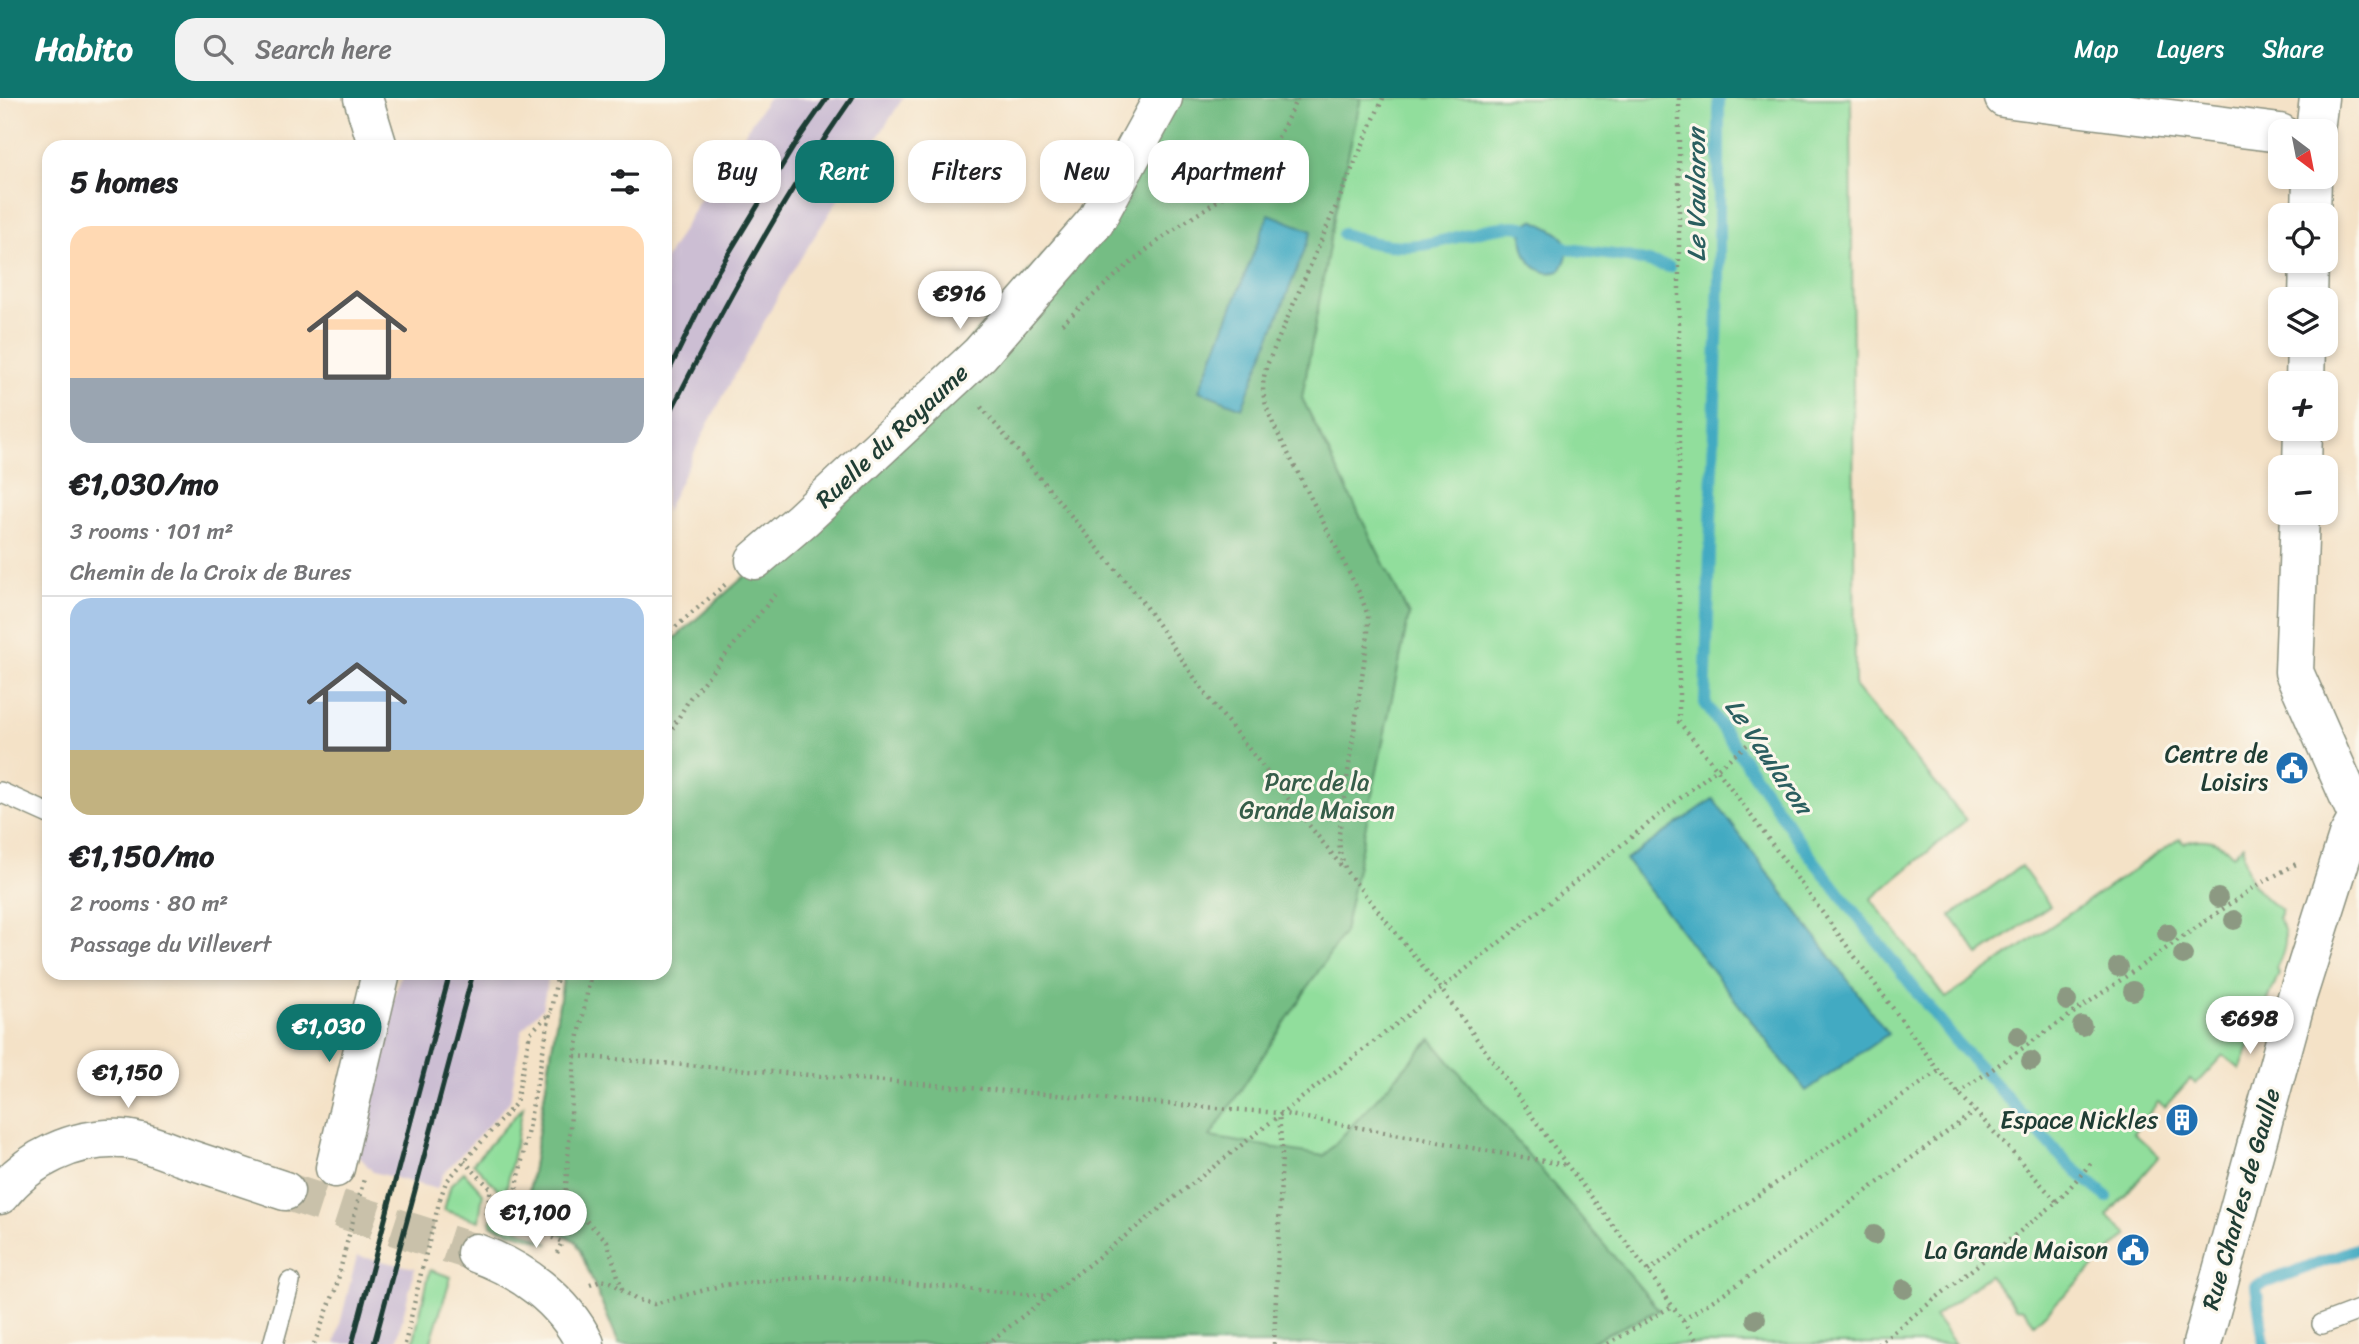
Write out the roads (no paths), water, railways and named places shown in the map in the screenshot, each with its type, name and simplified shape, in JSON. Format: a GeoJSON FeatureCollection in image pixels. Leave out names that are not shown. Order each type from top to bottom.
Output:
{"type":"FeatureCollection","features":[{"type":"Feature","properties":{"kind":"street"},"geometry":{"type":"LineString","coordinates":[[363,98],[376,140]]}},
{"type":"Feature","properties":{"kind":"street","name":"Ruelle du Royaume"},"geometry":{"type":"LineString","coordinates":[[755,560],[802,520],[980,354],[1095,222],[1163,98]]}},
{"type":"Feature","properties":{"kind":"street"},"geometry":{"type":"LineString","coordinates":[[2004,98],[2268,131]]}},
{"type":"Feature","properties":{"kind":"street"},"geometry":{"type":"LineString","coordinates":[[2316,119],[2319,98]]}},
{"type":"Feature","properties":{"kind":"street"},"geometry":{"type":"LineString","coordinates":[[2300,525],[2294,672],[2358,816]]}},
{"type":"Feature","properties":{"kind":"street","name":"Rue Charles de Gaulle"},"geometry":{"type":"LineString","coordinates":[[2202,1344],[2297,997],[2348,836],[2358,816]]}},
{"type":"Feature","properties":{"kind":"street"},"geometry":{"type":"LineString","coordinates":[[349,1173],[380,980]]}},
{"type":"Feature","properties":{"kind":"street"},"geometry":{"type":"LineString","coordinates":[[0,1195],[22,1171],[46,1155],[95,1140],[124,1139],[285,1191]]}},
{"type":"Feature","properties":{"kind":"street"},"geometry":{"type":"LineString","coordinates":[[480,1239],[514,1270],[540,1288],[569,1317],[585,1344]]}},
{"type":"Feature","properties":{"kind":"lane"},"geometry":{"type":"LineString","coordinates":[[0,792],[42,811]]}},
{"type":"Feature","properties":{"kind":"lane"},"geometry":{"type":"LineString","coordinates":[[273,1344],[290,1282]]}},
{"type":"Feature","properties":{"kind":"lane"},"geometry":{"type":"LineString","coordinates":[[2322,1324],[2359,1310]]}},
{"type":"Feature","properties":{"kind":"water"},"geometry":{"type":"Polygon","coordinates":[[[1269,214],[1312,231],[1242,408],[1199,391],[1269,214]]]}},
{"type":"Feature","properties":{"kind":"water"},"geometry":{"type":"Polygon","coordinates":[[[1533,220],[1564,238],[1568,251],[1560,271],[1542,271],[1535,267],[1526,254],[1523,227],[1533,220]]]}},
{"type":"Feature","properties":{"kind":"water"},"geometry":{"type":"Polygon","coordinates":[[[1713,799],[1888,1034],[1806,1091],[1626,860],[1713,799]]]}},
{"type":"Feature","properties":{"kind":"waterway","name":"Le Vaularon"},"geometry":{"type":"LineString","coordinates":[[1719,98],[1719,280],[1705,703],[1804,848],[1957,1043],[2067,1163],[2107,1197]]}},
{"type":"Feature","properties":{"kind":"waterway"},"geometry":{"type":"LineString","coordinates":[[1343,234],[1395,246],[1438,242],[1513,226],[1538,234]]}},
{"type":"Feature","properties":{"kind":"waterway"},"geometry":{"type":"LineString","coordinates":[[1554,242],[1569,249],[1628,257],[1669,267]]}},
{"type":"Feature","properties":{"kind":"waterway"},"geometry":{"type":"LineString","coordinates":[[2264,1344],[2256,1286],[2359,1248]]}},
{"type":"Feature","properties":{"kind":"tunnel"},"geometry":{"type":"LineString","coordinates":[[285,1191],[476,1253]]}},
{"type":"Feature","properties":{"kind":"railway"},"geometry":{"type":"LineString","coordinates":[[672,365],[715,276],[797,141],[827,98]]}},
{"type":"Feature","properties":{"kind":"railway"},"geometry":{"type":"LineString","coordinates":[[672,409],[752,257],[800,176],[852,98]]}},
{"type":"Feature","properties":{"kind":"railway"},"geometry":{"type":"LineString","coordinates":[[352,1344],[448,980]]}},
{"type":"Feature","properties":{"kind":"railway"},"geometry":{"type":"LineString","coordinates":[[374,1344],[471,980]]}},
{"type":"Feature","properties":{"kind":"place","name":"Centre de Loisirs"},"geometry":{"type":"Point","coordinates":[2292,768]}},
{"type":"Feature","properties":{"kind":"place","name":"Espace Nickles"},"geometry":{"type":"Point","coordinates":[2182,1120]}},
{"type":"Feature","properties":{"kind":"place","name":"La Grande Maison"},"geometry":{"type":"Point","coordinates":[2133,1250]}},
{"type":"Feature","properties":{"kind":"park label","name":"Parc de la Grande Maison"},"geometry":{"type":"Point","coordinates":[1317,796]}}]}
